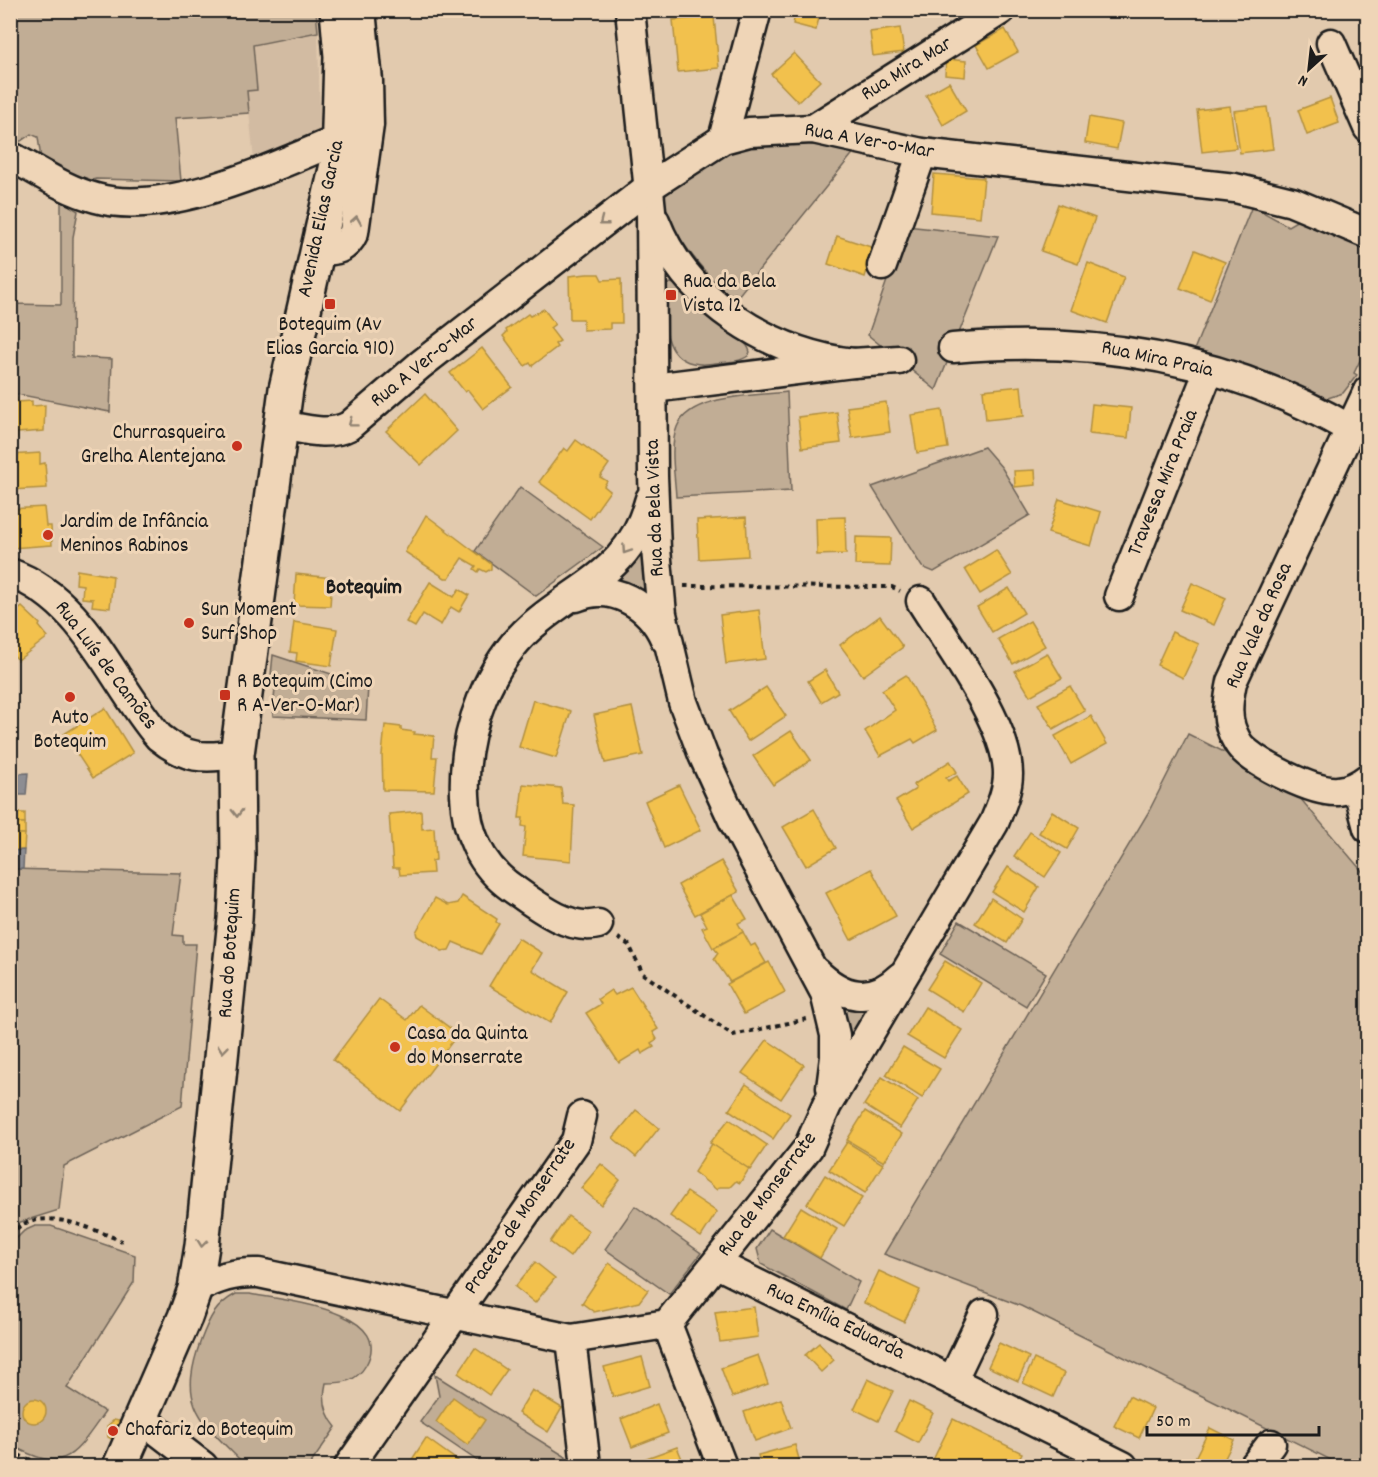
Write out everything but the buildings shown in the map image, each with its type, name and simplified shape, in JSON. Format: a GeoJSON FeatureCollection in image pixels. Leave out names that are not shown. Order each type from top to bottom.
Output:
{"type":"FeatureCollection","features":[{"type":"Feature","properties":{"kind":"main road","name":"Avenida Elias Garcia"},"geometry":{"type":"LineString","coordinates":[[281,425],[293,354],[333,184],[340,139],[341,56],[337,10]]}},
{"type":"Feature","properties":{"kind":"main road","name":"Rua do Botequim"},"geometry":{"type":"LineString","coordinates":[[120,1467],[195,1288],[234,930],[238,858],[237,754],[281,425]]}},
{"type":"Feature","properties":{"kind":"street"},"geometry":{"type":"LineString","coordinates":[[317,251],[334,251],[344,247],[354,232],[369,124],[368,81],[361,10]]}},
{"type":"Feature","properties":{"kind":"street","name":"Rua da Bela Vista"},"geometry":{"type":"LineString","coordinates":[[630,10],[650,198],[653,476],[659,586],[670,650],[683,702],[703,755],[733,820],[816,972],[831,1014],[835,1057],[827,1105]]}},
{"type":"Feature","properties":{"kind":"street"},"geometry":{"type":"LineString","coordinates":[[723,139],[757,10]]}},
{"type":"Feature","properties":{"kind":"street","name":"Rua Mira Mar"},"geometry":{"type":"LineString","coordinates":[[813,129],[1001,10]]}},
{"type":"Feature","properties":{"kind":"street"},"geometry":{"type":"LineString","coordinates":[[1331,43],[1368,128]]}},
{"type":"Feature","properties":{"kind":"street","name":"Rua A Ver-o-Mar"},"geometry":{"type":"LineString","coordinates":[[281,425],[325,432],[338,432],[349,426],[420,365],[650,198],[723,139],[749,132],[813,129],[922,153],[1235,188],[1292,202],[1368,234]]}},
{"type":"Feature","properties":{"kind":"street"},"geometry":{"type":"LineString","coordinates":[[10,156],[64,186],[96,199],[127,203],[190,195],[340,139]]}},
{"type":"Feature","properties":{"kind":"street"},"geometry":{"type":"LineString","coordinates":[[882,266],[922,153]]}},
{"type":"Feature","properties":{"kind":"street"},"geometry":{"type":"LineString","coordinates":[[650,198],[660,235],[674,260],[726,312],[756,332],[791,350],[822,359],[853,363]]}},
{"type":"Feature","properties":{"kind":"street","name":"Rua Mira Praia"},"geometry":{"type":"LineString","coordinates":[[953,348],[1020,344],[1102,347],[1159,356],[1283,395],[1350,429]]}},
{"type":"Feature","properties":{"kind":"street"},"geometry":{"type":"LineString","coordinates":[[653,388],[853,363],[899,360]]}},
{"type":"Feature","properties":{"kind":"street","name":"Travessa Mira Praia"},"geometry":{"type":"LineString","coordinates":[[1119,596],[1209,370]]}},
{"type":"Feature","properties":{"kind":"street","name":"Rua Vale da Rosa"},"geometry":{"type":"LineString","coordinates":[[1362,782],[1337,791],[1314,786],[1263,763],[1241,747],[1231,727],[1228,703],[1232,682],[1368,391]]}},
{"type":"Feature","properties":{"kind":"street"},"geometry":{"type":"LineString","coordinates":[[598,924],[587,926],[561,918],[502,881],[486,864],[477,848],[465,808],[467,752],[473,726],[494,677],[516,642],[537,621],[593,583],[620,558],[646,513],[653,476]]}},
{"type":"Feature","properties":{"kind":"street","name":"Rua Luís de Camões"},"geometry":{"type":"LineString","coordinates":[[10,573],[45,589],[63,605],[99,651],[159,737],[172,748],[192,757],[212,758],[237,754]]}},
{"type":"Feature","properties":{"kind":"street"},"geometry":{"type":"LineString","coordinates":[[566,601],[598,591],[624,597],[650,614],[660,628],[670,650]]}},
{"type":"Feature","properties":{"kind":"street","name":"Rua de Monserrate"},"geometry":{"type":"LineString","coordinates":[[668,1324],[808,1148],[827,1105],[994,823],[1008,776],[1005,750],[997,726],[921,601]]}},
{"type":"Feature","properties":{"kind":"street"},"geometry":{"type":"LineString","coordinates":[[1362,782],[1368,828]]}},
{"type":"Feature","properties":{"kind":"street"},"geometry":{"type":"LineString","coordinates":[[816,972],[836,988],[860,995],[876,993],[890,986],[904,973]]}},
{"type":"Feature","properties":{"kind":"street","name":"Praceta de Monserrate"},"geometry":{"type":"LineString","coordinates":[[349,1467],[576,1141],[582,1116]]}},
{"type":"Feature","properties":{"kind":"street","name":"Rua Emília Eduarda"},"geometry":{"type":"LineString","coordinates":[[717,1264],[953,1379],[1123,1467]]}},
{"type":"Feature","properties":{"kind":"street"},"geometry":{"type":"LineString","coordinates":[[195,1288],[222,1276],[241,1272],[259,1273],[571,1339],[668,1324],[722,1467]]}},
{"type":"Feature","properties":{"kind":"street"},"geometry":{"type":"LineString","coordinates":[[953,1379],[984,1314]]}},
{"type":"Feature","properties":{"kind":"street"},"geometry":{"type":"LineString","coordinates":[[571,1339],[586,1467]]}},
{"type":"Feature","properties":{"kind":"street"},"geometry":{"type":"LineString","coordinates":[[142,1419],[203,1467]]}},
{"type":"Feature","properties":{"kind":"street"},"geometry":{"type":"LineString","coordinates":[[1254,1467],[1271,1444]]}},
{"type":"Feature","properties":{"kind":"path"},"geometry":{"type":"LineString","coordinates":[[659,586],[892,587],[921,601]]}},
{"type":"Feature","properties":{"kind":"path"},"geometry":{"type":"LineString","coordinates":[[598,924],[629,945],[643,974],[733,1035],[831,1014]]}},
{"type":"Feature","properties":{"kind":"path"},"geometry":{"type":"LineString","coordinates":[[10,1235],[26,1224],[54,1220],[82,1226],[122,1241]]}},
{"type":"Feature","properties":{"kind":"path"},"geometry":{"type":"LineString","coordinates":[[10,1452],[47,1467]]}},
{"type":"Feature","properties":{"kind":"shaded area"},"geometry":{"type":"Polygon","coordinates":[[[10,11],[316,11],[318,32],[253,45],[257,90],[247,91],[249,113],[175,118],[181,181],[96,179],[88,181],[41,159],[38,137],[31,134],[21,141],[11,141],[10,11]]]}},
{"type":"Feature","properties":{"kind":"shaded area"},"geometry":{"type":"Polygon","coordinates":[[[318,32],[320,125],[318,131],[312,136],[254,161],[247,91],[257,89],[253,44],[318,32]]]}},
{"type":"Feature","properties":{"kind":"shaded area"},"geometry":{"type":"Polygon","coordinates":[[[803,139],[855,151],[738,296],[735,293],[731,298],[699,264],[678,234],[670,219],[666,205],[666,193],[724,154],[745,146],[803,139]]]}},
{"type":"Feature","properties":{"kind":"shaded area"},"geometry":{"type":"Polygon","coordinates":[[[61,200],[78,211],[73,237],[72,357],[112,359],[110,412],[11,393],[11,262],[13,262],[12,304],[61,305],[61,200]]]}},
{"type":"Feature","properties":{"kind":"shaded area"},"geometry":{"type":"Polygon","coordinates":[[[1252,206],[1288,226],[1298,220],[1305,220],[1367,248],[1367,346],[1354,373],[1357,375],[1343,393],[1325,399],[1244,366],[1194,350],[1252,206]]]}},
{"type":"Feature","properties":{"kind":"shaded area"},"geometry":{"type":"Polygon","coordinates":[[[906,226],[998,236],[936,390],[868,335],[906,226]]]}},
{"type":"Feature","properties":{"kind":"shaded area"},"geometry":{"type":"Polygon","coordinates":[[[670,283],[681,288],[710,318],[744,342],[750,352],[748,356],[733,361],[698,364],[685,361],[676,354],[670,344],[665,319],[664,290],[670,283]]]}},
{"type":"Feature","properties":{"kind":"shaded area"},"geometry":{"type":"Polygon","coordinates":[[[787,392],[791,491],[676,497],[673,443],[677,427],[684,416],[709,402],[787,392]]]}},
{"type":"Feature","properties":{"kind":"shaded area"},"geometry":{"type":"Polygon","coordinates":[[[984,447],[1002,468],[1030,515],[934,572],[922,567],[872,487],[984,447]]]}},
{"type":"Feature","properties":{"kind":"shaded area"},"geometry":{"type":"Polygon","coordinates":[[[520,487],[603,547],[536,596],[475,551],[520,487]]]}},
{"type":"Feature","properties":{"kind":"shaded area"},"geometry":{"type":"Polygon","coordinates":[[[643,542],[648,598],[609,583],[643,542]]]}},
{"type":"Feature","properties":{"kind":"shaded area"},"geometry":{"type":"Polygon","coordinates":[[[273,655],[368,686],[366,720],[273,716],[275,686],[270,685],[273,655]]]}},
{"type":"Feature","properties":{"kind":"shaded area"},"geometry":{"type":"Polygon","coordinates":[[[1188,734],[1288,784],[1367,877],[1367,1466],[1343,1466],[1021,1306],[884,1254],[1148,813],[1188,734]]]}},
{"type":"Feature","properties":{"kind":"shaded area"},"geometry":{"type":"Polygon","coordinates":[[[10,869],[181,873],[173,935],[183,936],[183,944],[196,944],[182,1106],[64,1166],[59,1210],[11,1225],[10,869]]]}},
{"type":"Feature","properties":{"kind":"shaded area"},"geometry":{"type":"Polygon","coordinates":[[[959,921],[1046,973],[1026,1006],[940,954],[959,921]]]}},
{"type":"Feature","properties":{"kind":"shaded area"},"geometry":{"type":"Polygon","coordinates":[[[840,1001],[874,1004],[846,1052],[840,1001]]]}},
{"type":"Feature","properties":{"kind":"shaded area"},"geometry":{"type":"Polygon","coordinates":[[[635,1206],[701,1253],[669,1294],[605,1249],[635,1206]]]}},
{"type":"Feature","properties":{"kind":"shaded area"},"geometry":{"type":"Polygon","coordinates":[[[35,1226],[51,1226],[135,1255],[134,1282],[67,1388],[105,1412],[76,1450],[67,1457],[56,1460],[44,1459],[11,1445],[11,1244],[24,1231],[35,1226]]]}},
{"type":"Feature","properties":{"kind":"shaded area"},"geometry":{"type":"Polygon","coordinates":[[[770,1229],[859,1282],[846,1310],[761,1264],[757,1249],[770,1229]]]}},
{"type":"Feature","properties":{"kind":"shaded area"},"geometry":{"type":"Polygon","coordinates":[[[236,1294],[285,1300],[331,1311],[351,1320],[365,1332],[371,1346],[366,1365],[358,1375],[338,1383],[326,1383],[325,1406],[336,1427],[309,1466],[246,1466],[217,1437],[198,1411],[191,1382],[201,1340],[214,1313],[236,1294]]]}},
{"type":"Feature","properties":{"kind":"shaded area"},"geometry":{"type":"Polygon","coordinates":[[[435,1375],[566,1457],[565,1466],[485,1466],[420,1422],[439,1396],[435,1375]]]}},
{"type":"Feature","properties":{"kind":"place","name":"Rua da Bela Vista 12"},"geometry":{"type":"Point","coordinates":[671,295]}},
{"type":"Feature","properties":{"kind":"place","name":"Botequim (Av Elias Garcia 910)"},"geometry":{"type":"Point","coordinates":[330,304]}},
{"type":"Feature","properties":{"kind":"place","name":"Churrasqueira Grelha Alentejana"},"geometry":{"type":"Point","coordinates":[237,446]}},
{"type":"Feature","properties":{"kind":"place","name":"Jardim de Infância Meninos Rabinos"},"geometry":{"type":"Point","coordinates":[48,535]}},
{"type":"Feature","properties":{"kind":"place","name":"Sun Moment Surf Shop"},"geometry":{"type":"Point","coordinates":[189,623]}},
{"type":"Feature","properties":{"kind":"place","name":"R Botequim (Cimo R A-Ver-O-Mar)"},"geometry":{"type":"Point","coordinates":[225,695]}},
{"type":"Feature","properties":{"kind":"place","name":"Auto Botequim"},"geometry":{"type":"Point","coordinates":[70,697]}},
{"type":"Feature","properties":{"kind":"place","name":"Casa da Quinta do Monserrate"},"geometry":{"type":"Point","coordinates":[395,1047]}},
{"type":"Feature","properties":{"kind":"place","name":"Chafariz do Botequim"},"geometry":{"type":"Point","coordinates":[113,1431]}},
{"type":"Feature","properties":{"kind":"district","name":"Botequim"},"geometry":{"type":"Point","coordinates":[364,588]}}]}
